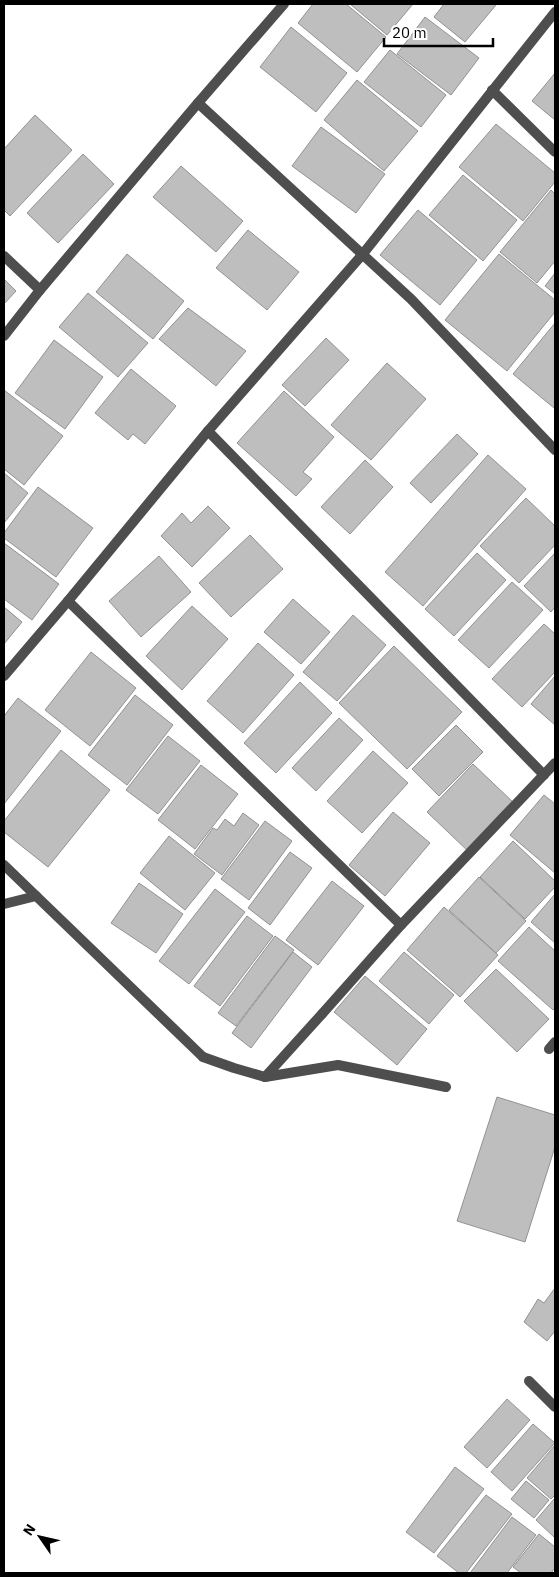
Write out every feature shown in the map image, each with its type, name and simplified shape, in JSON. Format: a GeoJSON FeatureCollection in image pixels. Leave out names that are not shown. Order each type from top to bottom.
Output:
{"type":"FeatureCollection","features":[{"type":"Feature","properties":{"kind":"street"},"geometry":{"type":"LineString","coordinates":[[4,336],[40,290],[284,4]]}},
{"type":"Feature","properties":{"kind":"street"},"geometry":{"type":"LineString","coordinates":[[4,676],[68,602],[208,431],[362,255],[555,12]]}},
{"type":"Feature","properties":{"kind":"street"},"geometry":{"type":"LineString","coordinates":[[492,90],[555,152]]}},
{"type":"Feature","properties":{"kind":"street"},"geometry":{"type":"LineString","coordinates":[[198,103],[411,299],[555,450]]}},
{"type":"Feature","properties":{"kind":"street"},"geometry":{"type":"LineString","coordinates":[[4,256],[40,290]]}},
{"type":"Feature","properties":{"kind":"street"},"geometry":{"type":"LineString","coordinates":[[208,431],[544,775]]}},
{"type":"Feature","properties":{"kind":"street"},"geometry":{"type":"LineString","coordinates":[[68,602],[401,925]]}},
{"type":"Feature","properties":{"kind":"street"},"geometry":{"type":"LineString","coordinates":[[265,1076],[401,925],[555,763]]}},
{"type":"Feature","properties":{"kind":"street"},"geometry":{"type":"LineString","coordinates":[[4,865],[203,1057],[265,1076],[338,1065],[446,1087]]}},
{"type":"Feature","properties":{"kind":"street"},"geometry":{"type":"LineString","coordinates":[[4,904],[36,896]]}},
{"type":"Feature","properties":{"kind":"street"},"geometry":{"type":"LineString","coordinates":[[529,1381],[555,1407]]}},
{"type":"Feature","properties":{"kind":"building"},"geometry":{"type":"Polygon","coordinates":[[[313,4],[346,4],[386,37],[357,72],[298,23],[313,4]]]}},
{"type":"Feature","properties":{"kind":"building"},"geometry":{"type":"Polygon","coordinates":[[[350,4],[413,4],[387,35],[350,4]]]}},
{"type":"Feature","properties":{"kind":"building"},"geometry":{"type":"Polygon","coordinates":[[[444,4],[496,5],[465,42],[434,17],[444,4]]]}},
{"type":"Feature","properties":{"kind":"building"},"geometry":{"type":"Polygon","coordinates":[[[425,17],[479,58],[451,95],[397,54],[425,17]]]}},
{"type":"Feature","properties":{"kind":"building"},"geometry":{"type":"Polygon","coordinates":[[[291,27],[347,73],[316,112],[260,67],[291,27]]]}},
{"type":"Feature","properties":{"kind":"building"},"geometry":{"type":"Polygon","coordinates":[[[390,50],[446,95],[421,127],[364,82],[390,50]]]}},
{"type":"Feature","properties":{"kind":"building"},"geometry":{"type":"Polygon","coordinates":[[[555,73],[555,120],[532,101],[555,73]]]}},
{"type":"Feature","properties":{"kind":"building"},"geometry":{"type":"Polygon","coordinates":[[[357,80],[418,131],[384,171],[324,120],[357,80]]]}},
{"type":"Feature","properties":{"kind":"building"},"geometry":{"type":"Polygon","coordinates":[[[35,115],[72,150],[10,216],[4,210],[4,149],[35,115]]]}},
{"type":"Feature","properties":{"kind":"building"},"geometry":{"type":"Polygon","coordinates":[[[496,124],[555,173],[555,182],[523,221],[459,167],[496,124]]]}},
{"type":"Feature","properties":{"kind":"building"},"geometry":{"type":"Polygon","coordinates":[[[321,127],[385,174],[356,213],[292,166],[321,127]]]}},
{"type":"Feature","properties":{"kind":"building"},"geometry":{"type":"Polygon","coordinates":[[[83,154],[114,184],[58,243],[27,213],[83,154]]]}},
{"type":"Feature","properties":{"kind":"building"},"geometry":{"type":"Polygon","coordinates":[[[181,166],[243,221],[216,252],[153,197],[181,166]]]}},
{"type":"Feature","properties":{"kind":"building"},"geometry":{"type":"Polygon","coordinates":[[[463,175],[517,220],[483,261],[429,215],[463,175]]]}},
{"type":"Feature","properties":{"kind":"building"},"geometry":{"type":"Polygon","coordinates":[[[551,190],[555,194],[555,261],[537,283],[500,252],[551,190]]]}},
{"type":"Feature","properties":{"kind":"building"},"geometry":{"type":"Polygon","coordinates":[[[418,210],[477,260],[440,305],[380,255],[418,210]]]}},
{"type":"Feature","properties":{"kind":"building"},"geometry":{"type":"Polygon","coordinates":[[[248,230],[299,272],[267,310],[216,268],[248,230]]]}},
{"type":"Feature","properties":{"kind":"building"},"geometry":{"type":"Polygon","coordinates":[[[127,254],[184,301],[153,339],[96,292],[127,254]]]}},
{"type":"Feature","properties":{"kind":"building"},"geometry":{"type":"Polygon","coordinates":[[[499,254],[555,300],[555,312],[507,371],[445,320],[499,254]]]}},
{"type":"Feature","properties":{"kind":"building"},"geometry":{"type":"Polygon","coordinates":[[[555,273],[555,294],[545,286],[555,273]]]}},
{"type":"Feature","properties":{"kind":"building"},"geometry":{"type":"Polygon","coordinates":[[[4,279],[16,291],[4,304],[4,279]]]}},
{"type":"Feature","properties":{"kind":"building"},"geometry":{"type":"Polygon","coordinates":[[[88,293],[148,343],[118,377],[59,327],[88,293]]]}},
{"type":"Feature","properties":{"kind":"building"},"geometry":{"type":"Polygon","coordinates":[[[188,308],[246,351],[216,386],[159,339],[188,308]]]}},
{"type":"Feature","properties":{"kind":"building"},"geometry":{"type":"Polygon","coordinates":[[[555,323],[555,407],[554,408],[513,374],[555,323]]]}},
{"type":"Feature","properties":{"kind":"building"},"geometry":{"type":"Polygon","coordinates":[[[326,338],[349,360],[305,406],[282,385],[326,338]]]}},
{"type":"Feature","properties":{"kind":"building"},"geometry":{"type":"Polygon","coordinates":[[[54,340],[103,377],[65,429],[15,393],[54,340]]]}},
{"type":"Feature","properties":{"kind":"building"},"geometry":{"type":"Polygon","coordinates":[[[387,363],[426,399],[371,460],[331,425],[387,363]]]}},
{"type":"Feature","properties":{"kind":"building"},"geometry":{"type":"Polygon","coordinates":[[[131,369],[176,406],[145,444],[133,434],[128,440],[95,413],[131,369]]]}},
{"type":"Feature","properties":{"kind":"building"},"geometry":{"type":"Polygon","coordinates":[[[4,390],[63,436],[24,485],[4,469],[4,390]]]}},
{"type":"Feature","properties":{"kind":"building"},"geometry":{"type":"Polygon","coordinates":[[[284,391],[334,437],[303,472],[312,479],[296,496],[237,443],[284,391]]]}},
{"type":"Feature","properties":{"kind":"building"},"geometry":{"type":"Polygon","coordinates":[[[457,434],[478,454],[431,503],[410,483],[457,434]]]}},
{"type":"Feature","properties":{"kind":"building"},"geometry":{"type":"Polygon","coordinates":[[[488,455],[526,489],[423,606],[385,572],[488,455]]]}},
{"type":"Feature","properties":{"kind":"building"},"geometry":{"type":"Polygon","coordinates":[[[365,460],[393,487],[350,534],[321,507],[365,460]]]}},
{"type":"Feature","properties":{"kind":"building"},"geometry":{"type":"Polygon","coordinates":[[[4,473],[28,493],[4,523],[4,473]]]}},
{"type":"Feature","properties":{"kind":"building"},"geometry":{"type":"Polygon","coordinates":[[[38,487],[93,528],[56,577],[4,538],[4,533],[38,487]]]}},
{"type":"Feature","properties":{"kind":"building"},"geometry":{"type":"Polygon","coordinates":[[[526,498],[555,526],[555,545],[519,583],[480,546],[526,498]]]}},
{"type":"Feature","properties":{"kind":"building"},"geometry":{"type":"Polygon","coordinates":[[[208,506],[230,528],[192,567],[161,536],[182,513],[191,523],[208,506]]]}},
{"type":"Feature","properties":{"kind":"building"},"geometry":{"type":"Polygon","coordinates":[[[250,535],[283,569],[231,617],[199,583],[250,535]]]}},
{"type":"Feature","properties":{"kind":"building"},"geometry":{"type":"Polygon","coordinates":[[[4,543],[59,584],[32,620],[4,599],[4,543]]]}},
{"type":"Feature","properties":{"kind":"building"},"geometry":{"type":"Polygon","coordinates":[[[477,553],[506,580],[454,636],[425,609],[477,553]]]}},
{"type":"Feature","properties":{"kind":"building"},"geometry":{"type":"Polygon","coordinates":[[[555,553],[555,607],[551,612],[524,586],[555,553]]]}},
{"type":"Feature","properties":{"kind":"building"},"geometry":{"type":"Polygon","coordinates":[[[159,556],[191,592],[141,637],[109,601],[159,556]]]}},
{"type":"Feature","properties":{"kind":"building"},"geometry":{"type":"Polygon","coordinates":[[[512,582],[543,610],[489,668],[458,640],[512,582]]]}},
{"type":"Feature","properties":{"kind":"building"},"geometry":{"type":"Polygon","coordinates":[[[293,599],[330,632],[301,664],[264,632],[293,599]]]}},
{"type":"Feature","properties":{"kind":"building"},"geometry":{"type":"Polygon","coordinates":[[[192,606],[228,639],[182,690],[146,656],[192,606]]]}},
{"type":"Feature","properties":{"kind":"building"},"geometry":{"type":"Polygon","coordinates":[[[4,607],[22,622],[4,644],[4,607]]]}},
{"type":"Feature","properties":{"kind":"building"},"geometry":{"type":"Polygon","coordinates":[[[353,615],[386,645],[337,701],[303,672],[353,615]]]}},
{"type":"Feature","properties":{"kind":"building"},"geometry":{"type":"Polygon","coordinates":[[[544,624],[555,634],[555,672],[522,707],[492,679],[544,624]]]}},
{"type":"Feature","properties":{"kind":"building"},"geometry":{"type":"Polygon","coordinates":[[[258,643],[294,675],[243,733],[207,701],[258,643]]]}},
{"type":"Feature","properties":{"kind":"building"},"geometry":{"type":"Polygon","coordinates":[[[394,646],[462,712],[407,769],[339,703],[394,646]]]}},
{"type":"Feature","properties":{"kind":"building"},"geometry":{"type":"Polygon","coordinates":[[[91,652],[136,688],[90,746],[45,710],[91,652]]]}},
{"type":"Feature","properties":{"kind":"building"},"geometry":{"type":"Polygon","coordinates":[[[555,676],[555,725],[531,704],[555,676]]]}},
{"type":"Feature","properties":{"kind":"building"},"geometry":{"type":"Polygon","coordinates":[[[300,682],[332,713],[276,773],[244,743],[300,682]]]}},
{"type":"Feature","properties":{"kind":"building"},"geometry":{"type":"Polygon","coordinates":[[[135,695],[173,725],[127,785],[88,755],[135,695]]]}},
{"type":"Feature","properties":{"kind":"building"},"geometry":{"type":"Polygon","coordinates":[[[18,698],[61,731],[4,804],[4,716],[18,698]]]}},
{"type":"Feature","properties":{"kind":"building"},"geometry":{"type":"Polygon","coordinates":[[[339,718],[363,740],[316,791],[292,768],[339,718]]]}},
{"type":"Feature","properties":{"kind":"building"},"geometry":{"type":"Polygon","coordinates":[[[456,725],[483,752],[439,796],[412,769],[456,725]]]}},
{"type":"Feature","properties":{"kind":"building"},"geometry":{"type":"Polygon","coordinates":[[[168,736],[200,761],[158,814],[126,790],[168,736]]]}},
{"type":"Feature","properties":{"kind":"building"},"geometry":{"type":"Polygon","coordinates":[[[61,750],[110,790],[48,867],[4,832],[4,821],[61,750]]]}},
{"type":"Feature","properties":{"kind":"building"},"geometry":{"type":"Polygon","coordinates":[[[373,751],[408,783],[362,833],[327,801],[373,751]]]}},
{"type":"Feature","properties":{"kind":"building"},"geometry":{"type":"Polygon","coordinates":[[[473,764],[515,804],[470,853],[427,812],[473,764]]]}},
{"type":"Feature","properties":{"kind":"building"},"geometry":{"type":"Polygon","coordinates":[[[201,765],[238,794],[195,849],[158,820],[201,765]]]}},
{"type":"Feature","properties":{"kind":"building"},"geometry":{"type":"Polygon","coordinates":[[[544,795],[555,804],[555,873],[510,835],[544,795]]]}},
{"type":"Feature","properties":{"kind":"building"},"geometry":{"type":"Polygon","coordinates":[[[393,812],[430,843],[385,896],[349,865],[393,812]]]}},
{"type":"Feature","properties":{"kind":"building"},"geometry":{"type":"Polygon","coordinates":[[[243,813],[259,825],[222,875],[194,854],[213,828],[217,830],[225,819],[234,826],[243,813]]]}},
{"type":"Feature","properties":{"kind":"building"},"geometry":{"type":"Polygon","coordinates":[[[265,821],[292,841],[249,900],[221,879],[265,821]]]}},
{"type":"Feature","properties":{"kind":"building"},"geometry":{"type":"Polygon","coordinates":[[[169,836],[215,873],[185,910],[140,873],[169,836]]]}},
{"type":"Feature","properties":{"kind":"building"},"geometry":{"type":"Polygon","coordinates":[[[513,841],[555,881],[555,887],[525,919],[480,877],[513,841]]]}},
{"type":"Feature","properties":{"kind":"building"},"geometry":{"type":"Polygon","coordinates":[[[290,852],[312,868],[270,925],[248,908],[290,852]]]}},
{"type":"Feature","properties":{"kind":"building"},"geometry":{"type":"Polygon","coordinates":[[[479,877],[526,921],[496,953],[449,910],[479,877]]]}},
{"type":"Feature","properties":{"kind":"building"},"geometry":{"type":"Polygon","coordinates":[[[332,881],[364,906],[318,965],[286,940],[332,881]]]}},
{"type":"Feature","properties":{"kind":"building"},"geometry":{"type":"Polygon","coordinates":[[[139,883],[183,914],[156,953],[111,923],[139,883]]]}},
{"type":"Feature","properties":{"kind":"building"},"geometry":{"type":"Polygon","coordinates":[[[215,889],[245,912],[189,984],[159,961],[215,889]]]}},
{"type":"Feature","properties":{"kind":"building"},"geometry":{"type":"Polygon","coordinates":[[[555,894],[555,943],[531,922],[555,894]]]}},
{"type":"Feature","properties":{"kind":"building"},"geometry":{"type":"Polygon","coordinates":[[[444,907],[498,955],[460,997],[407,950],[444,907]]]}},
{"type":"Feature","properties":{"kind":"building"},"geometry":{"type":"Polygon","coordinates":[[[247,916],[273,936],[220,1006],[194,986],[247,916]]]}},
{"type":"Feature","properties":{"kind":"building"},"geometry":{"type":"Polygon","coordinates":[[[529,927],[555,951],[555,1008],[553,1010],[498,961],[529,927]]]}},
{"type":"Feature","properties":{"kind":"building"},"geometry":{"type":"Polygon","coordinates":[[[275,936],[294,950],[236,1026],[218,1013],[275,936]]]}},
{"type":"Feature","properties":{"kind":"building"},"geometry":{"type":"Polygon","coordinates":[[[293,952],[312,967],[251,1048],[232,1033],[293,952]]]}},
{"type":"Feature","properties":{"kind":"building"},"geometry":{"type":"Polygon","coordinates":[[[404,952],[454,995],[429,1024],[379,981],[404,952]]]}},
{"type":"Feature","properties":{"kind":"building"},"geometry":{"type":"Polygon","coordinates":[[[496,969],[549,1019],[517,1052],[464,1001],[496,969]]]}},
{"type":"Feature","properties":{"kind":"building"},"geometry":{"type":"Polygon","coordinates":[[[365,976],[427,1029],[397,1065],[334,1012],[365,976]]]}},
{"type":"Feature","properties":{"kind":"building"},"geometry":{"type":"Polygon","coordinates":[[[497,1097],[555,1115],[555,1147],[525,1242],[457,1221],[497,1097]]]}},
{"type":"Feature","properties":{"kind":"building"},"geometry":{"type":"Polygon","coordinates":[[[555,1288],[555,1331],[547,1341],[524,1322],[538,1299],[544,1303],[555,1288]]]}},
{"type":"Feature","properties":{"kind":"building"},"geometry":{"type":"Polygon","coordinates":[[[507,1399],[530,1420],[487,1468],[464,1447],[507,1399]]]}},
{"type":"Feature","properties":{"kind":"building"},"geometry":{"type":"Polygon","coordinates":[[[533,1424],[555,1443],[512,1491],[491,1472],[533,1424]]]}},
{"type":"Feature","properties":{"kind":"building"},"geometry":{"type":"Polygon","coordinates":[[[555,1445],[555,1495],[551,1499],[527,1478],[555,1445]]]}},
{"type":"Feature","properties":{"kind":"building"},"geometry":{"type":"Polygon","coordinates":[[[455,1467],[484,1489],[434,1553],[406,1532],[455,1467]]]}},
{"type":"Feature","properties":{"kind":"building"},"geometry":{"type":"Polygon","coordinates":[[[526,1481],[549,1500],[534,1518],[511,1499],[526,1481]]]}},
{"type":"Feature","properties":{"kind":"building"},"geometry":{"type":"Polygon","coordinates":[[[486,1495],[512,1514],[466,1573],[459,1573],[437,1556],[486,1495]]]}},
{"type":"Feature","properties":{"kind":"building"},"geometry":{"type":"Polygon","coordinates":[[[555,1498],[555,1538],[536,1520],[555,1498]]]}},
{"type":"Feature","properties":{"kind":"building"},"geometry":{"type":"Polygon","coordinates":[[[512,1517],[536,1535],[507,1573],[470,1573],[512,1517]]]}},
{"type":"Feature","properties":{"kind":"building"},"geometry":{"type":"Polygon","coordinates":[[[539,1534],[555,1547],[555,1568],[551,1573],[521,1573],[513,1567],[539,1534]]]}}]}
